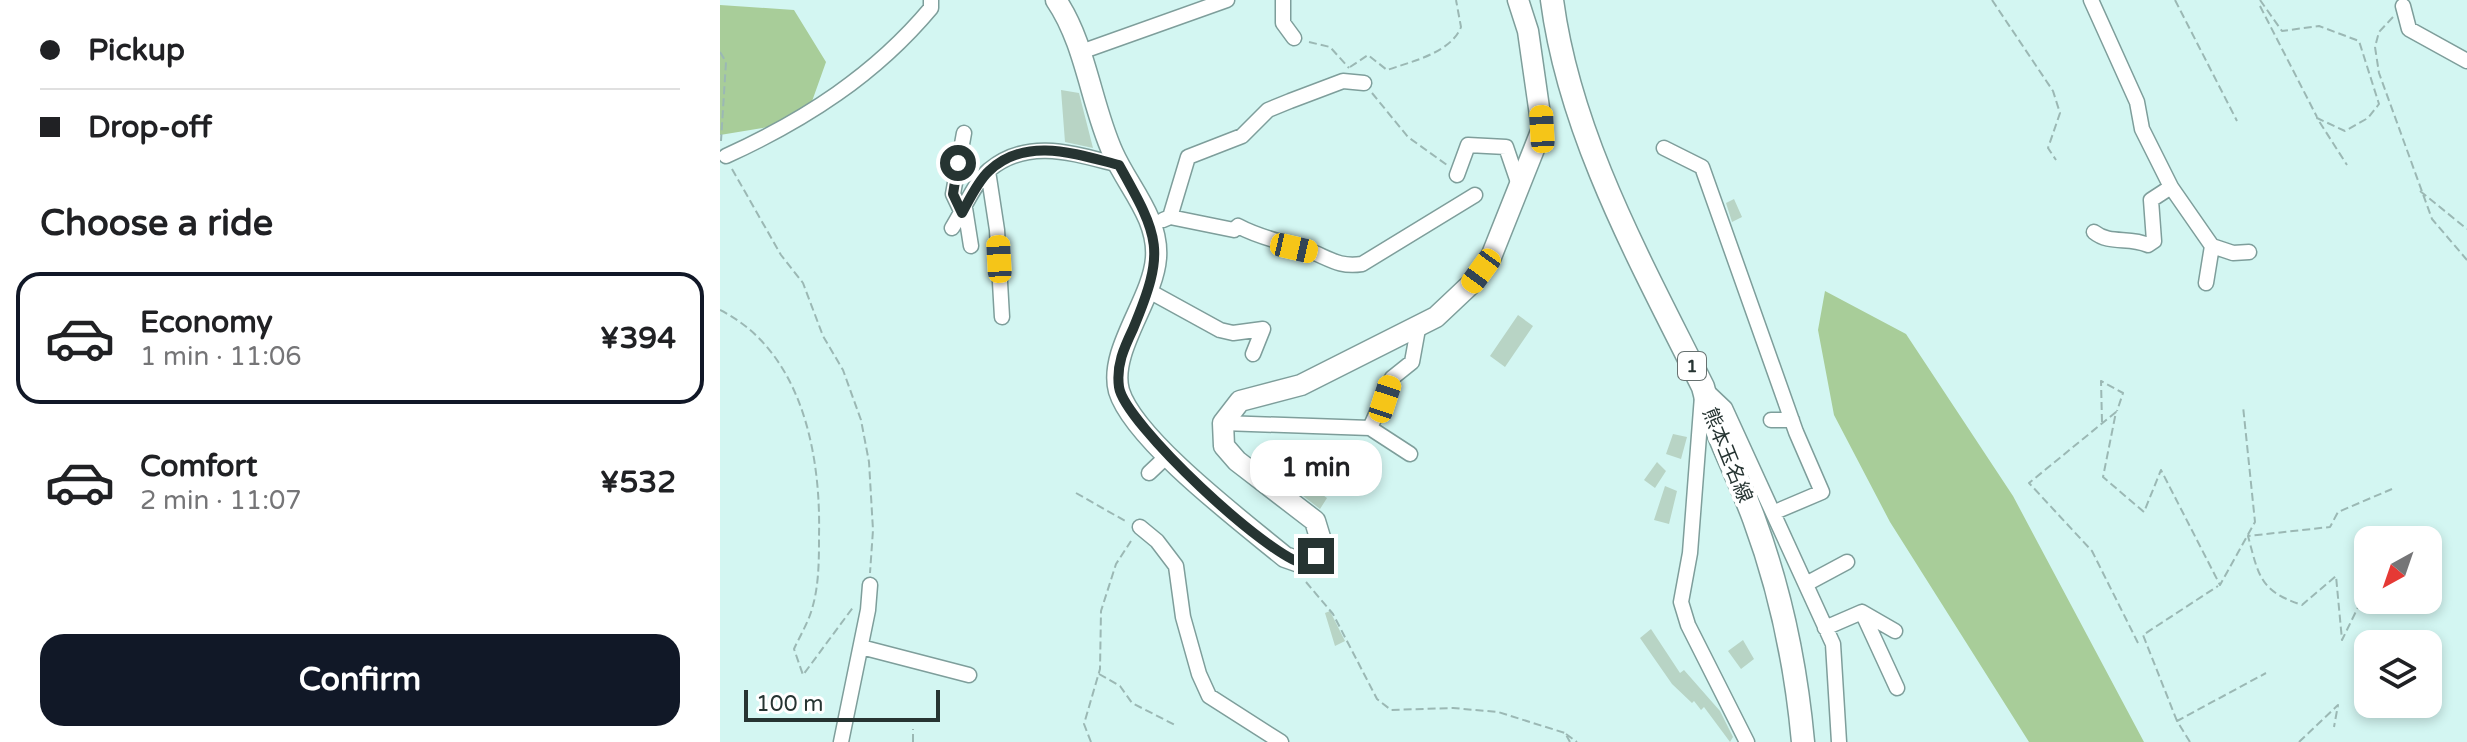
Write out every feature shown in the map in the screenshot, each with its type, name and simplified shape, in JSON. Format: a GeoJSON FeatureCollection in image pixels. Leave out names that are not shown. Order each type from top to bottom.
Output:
{"type":"FeatureCollection","features":[{"type":"Feature","properties":{"kind":"main road","name":"熊本玉名線"},"geometry":{"type":"LineString","coordinates":[[1552,0],[1566,78],[1598,165],[1703,387],[1708,408],[1755,520],[1782,605],[1796,669],[1803,742]]}},
{"type":"Feature","properties":{"kind":"street"},"geometry":{"type":"LineString","coordinates":[[726,156],[764,139],[856,83],[904,41],[931,8],[931,0]]}},
{"type":"Feature","properties":{"kind":"street"},"geometry":{"type":"LineString","coordinates":[[1056,0],[1119,165],[1161,220],[1234,230],[1238,226],[1263,239],[1314,252],[1347,266],[1362,264],[1475,195]]}},
{"type":"Feature","properties":{"kind":"street"},"geometry":{"type":"LineString","coordinates":[[1078,53],[1227,0]]}},
{"type":"Feature","properties":{"kind":"street"},"geometry":{"type":"LineString","coordinates":[[1283,0],[1283,23],[1294,38]]}},
{"type":"Feature","properties":{"kind":"street"},"geometry":{"type":"LineString","coordinates":[[1364,83],[1343,81],[1268,110],[1242,136],[1188,157],[1161,220],[1149,291],[1118,368],[1119,391],[1130,410],[1167,456],[1285,557],[1305,564],[1322,544],[1321,531],[1315,521],[1237,461],[1224,446],[1223,423],[1230,409],[1240,401],[1301,385],[1418,329],[1454,302],[1491,257],[1542,129],[1535,70],[1518,0]]}},
{"type":"Feature","properties":{"kind":"street"},"geometry":{"type":"LineString","coordinates":[[2091,0],[2137,102],[2142,129],[2171,187],[2212,246],[2233,253],[2249,252]]}},
{"type":"Feature","properties":{"kind":"street"},"geometry":{"type":"LineString","coordinates":[[2403,6],[2409,29],[2467,61]]}},
{"type":"Feature","properties":{"kind":"street"},"geometry":{"type":"LineString","coordinates":[[964,133],[953,194],[963,211],[971,246]]}},
{"type":"Feature","properties":{"kind":"street"},"geometry":{"type":"LineString","coordinates":[[1457,175],[1468,145],[1506,147],[1520,188]]}},
{"type":"Feature","properties":{"kind":"street"},"geometry":{"type":"LineString","coordinates":[[1664,148],[1702,167],[1792,420],[1822,492],[1775,512]]}},
{"type":"Feature","properties":{"kind":"street"},"geometry":{"type":"LineString","coordinates":[[952,228],[988,171],[1020,153],[1058,149],[1119,165]]}},
{"type":"Feature","properties":{"kind":"street"},"geometry":{"type":"LineString","coordinates":[[988,171],[997,230],[1002,317]]}},
{"type":"Feature","properties":{"kind":"street"},"geometry":{"type":"LineString","coordinates":[[2094,232],[2103,239],[2136,239],[2148,245],[2154,241],[2151,200],[2171,187]]}},
{"type":"Feature","properties":{"kind":"street"},"geometry":{"type":"LineString","coordinates":[[2206,283],[2212,246]]}},
{"type":"Feature","properties":{"kind":"street"},"geometry":{"type":"LineString","coordinates":[[1149,291],[1220,330],[1233,333],[1263,329],[1253,354]]}},
{"type":"Feature","properties":{"kind":"street"},"geometry":{"type":"LineString","coordinates":[[1370,428],[1392,378],[1412,362],[1418,329]]}},
{"type":"Feature","properties":{"kind":"street"},"geometry":{"type":"LineString","coordinates":[[1703,387],[1725,408],[1833,644],[1839,742]]}},
{"type":"Feature","properties":{"kind":"street"},"geometry":{"type":"LineString","coordinates":[[1703,387],[1690,553],[1681,602],[1688,625],[1747,742]]}},
{"type":"Feature","properties":{"kind":"street"},"geometry":{"type":"LineString","coordinates":[[1771,420],[1792,420]]}},
{"type":"Feature","properties":{"kind":"street"},"geometry":{"type":"LineString","coordinates":[[1223,423],[1370,428],[1410,454]]}},
{"type":"Feature","properties":{"kind":"street"},"geometry":{"type":"LineString","coordinates":[[1149,473],[1167,456]]}},
{"type":"Feature","properties":{"kind":"street"},"geometry":{"type":"LineString","coordinates":[[1140,527],[1157,541],[1176,566],[1183,617],[1199,674],[1209,696],[1281,742]]}},
{"type":"Feature","properties":{"kind":"street"},"geometry":{"type":"LineString","coordinates":[[1806,584],[1847,562]]}},
{"type":"Feature","properties":{"kind":"street"},"geometry":{"type":"LineString","coordinates":[[841,742],[861,647],[870,585]]}},
{"type":"Feature","properties":{"kind":"street"},"geometry":{"type":"LineString","coordinates":[[1825,628],[1862,612]]}},
{"type":"Feature","properties":{"kind":"street"},"geometry":{"type":"LineString","coordinates":[[1862,612],[1895,631]]}},
{"type":"Feature","properties":{"kind":"street"},"geometry":{"type":"LineString","coordinates":[[1862,612],[1897,688]]}},
{"type":"Feature","properties":{"kind":"street"},"geometry":{"type":"LineString","coordinates":[[861,647],[969,675]]}},
{"type":"Feature","properties":{"kind":"path"},"geometry":{"type":"LineString","coordinates":[[1349,68],[1368,55],[1387,70],[1418,61],[1447,45],[1461,27],[1456,0]]}},
{"type":"Feature","properties":{"kind":"path"},"geometry":{"type":"LineString","coordinates":[[1992,0],[2053,91],[2060,113],[2048,148],[2056,160]]}},
{"type":"Feature","properties":{"kind":"path"},"geometry":{"type":"LineString","coordinates":[[2175,0],[2237,121]]}},
{"type":"Feature","properties":{"kind":"path"},"geometry":{"type":"LineString","coordinates":[[2260,1],[2282,31],[2319,26],[2359,41],[2379,104],[2368,118],[2345,131],[2317,118]]}},
{"type":"Feature","properties":{"kind":"path"},"geometry":{"type":"LineString","coordinates":[[2260,1],[2261,11],[2317,118],[2347,165]]}},
{"type":"Feature","properties":{"kind":"path"},"geometry":{"type":"LineString","coordinates":[[2403,6],[2379,32],[2375,47],[2379,73],[2432,219],[2467,260]]}},
{"type":"Feature","properties":{"kind":"path"},"geometry":{"type":"LineString","coordinates":[[1294,38],[1330,47],[1408,137],[1435,153],[1457,175]]}},
{"type":"Feature","properties":{"kind":"path"},"geometry":{"type":"LineString","coordinates":[[720,52],[726,62],[721,141],[726,156],[741,190],[781,255],[803,283],[861,420],[869,462],[873,530],[870,585],[803,675],[794,649],[810,614],[819,572],[820,490],[813,442],[795,393],[769,352],[734,317],[720,310]]}},
{"type":"Feature","properties":{"kind":"path"},"geometry":{"type":"LineString","coordinates":[[2419,190],[2467,229]]}},
{"type":"Feature","properties":{"kind":"path"},"geometry":{"type":"LineString","coordinates":[[2102,424],[2101,381],[2123,393],[2116,412],[2103,477],[2144,512],[2161,470],[2220,585]]}},
{"type":"Feature","properties":{"kind":"path"},"geometry":{"type":"LineString","coordinates":[[2190,742],[2177,721],[2143,635],[2220,585],[2255,522],[2243,406]]}},
{"type":"Feature","properties":{"kind":"path"},"geometry":{"type":"LineString","coordinates":[[2116,412],[2029,483],[2092,551],[2138,643]]}},
{"type":"Feature","properties":{"kind":"path"},"geometry":{"type":"LineString","coordinates":[[2248,536],[2330,527],[2338,512],[2392,489]]}},
{"type":"Feature","properties":{"kind":"path"},"geometry":{"type":"LineString","coordinates":[[1076,493],[1108,513],[1140,527],[1116,564],[1101,611],[1098,674],[1084,724],[1091,742]]}},
{"type":"Feature","properties":{"kind":"path"},"geometry":{"type":"LineString","coordinates":[[2248,536],[2259,578],[2276,596],[2302,605],[2336,576],[2342,640],[2355,614]]}},
{"type":"Feature","properties":{"kind":"path"},"geometry":{"type":"LineString","coordinates":[[1285,557],[1333,614],[1377,699],[1391,710],[1453,708],[1498,712],[1565,733],[1577,742]]}},
{"type":"Feature","properties":{"kind":"path"},"geometry":{"type":"LineString","coordinates":[[2177,721],[2266,673]]}},
{"type":"Feature","properties":{"kind":"path"},"geometry":{"type":"LineString","coordinates":[[1098,674],[1120,686],[1132,703],[1175,725]]}},
{"type":"Feature","properties":{"kind":"path"},"geometry":{"type":"LineString","coordinates":[[2299,742],[2338,705],[2334,727]]}},
{"type":"Feature","properties":{"kind":"path"},"geometry":{"type":"LineString","coordinates":[[913,729],[913,742]]}},
{"type":"Feature","properties":{"kind":"path"},"geometry":{"type":"LineString","coordinates":[[1565,733],[1570,742]]}},
{"type":"Feature","properties":{"kind":"green space"},"geometry":{"type":"Polygon","coordinates":[[[720,5],[794,10],[826,62],[805,121],[720,135],[720,5]]]}},
{"type":"Feature","properties":{"kind":"green space"},"geometry":{"type":"Polygon","coordinates":[[[1825,291],[1906,334],[2013,496],[2144,742],[2029,742],[1890,522],[1834,415],[1818,330],[1825,291]]]}},
{"type":"Feature","properties":{"kind":"building"},"geometry":{"type":"Polygon","coordinates":[[[1061,90],[1079,93],[1093,148],[1065,142],[1061,90]]]}},
{"type":"Feature","properties":{"kind":"building"},"geometry":{"type":"Polygon","coordinates":[[[1734,199],[1742,217],[1732,222],[1726,203],[1734,199]]]}},
{"type":"Feature","properties":{"kind":"building"},"geometry":{"type":"Polygon","coordinates":[[[1518,315],[1533,326],[1505,367],[1490,356],[1518,315]]]}},
{"type":"Feature","properties":{"kind":"building"},"geometry":{"type":"Polygon","coordinates":[[[1673,434],[1687,437],[1681,459],[1666,454],[1673,434]]]}},
{"type":"Feature","properties":{"kind":"building"},"geometry":{"type":"Polygon","coordinates":[[[1657,462],[1666,471],[1655,488],[1644,480],[1657,462]]]}},
{"type":"Feature","properties":{"kind":"building"},"geometry":{"type":"Polygon","coordinates":[[[1305,482],[1327,498],[1320,509],[1298,492],[1305,482]]]}},
{"type":"Feature","properties":{"kind":"building"},"geometry":{"type":"Polygon","coordinates":[[[1665,486],[1677,491],[1669,524],[1654,520],[1665,486]]]}},
{"type":"Feature","properties":{"kind":"building"},"geometry":{"type":"Polygon","coordinates":[[[1330,611],[1345,641],[1335,646],[1325,613],[1330,611]]]}},
{"type":"Feature","properties":{"kind":"building"},"geometry":{"type":"Polygon","coordinates":[[[1651,629],[1680,673],[1684,670],[1720,711],[1733,737],[1730,742],[1704,707],[1701,710],[1672,684],[1640,638],[1651,629]]]}},
{"type":"Feature","properties":{"kind":"building"},"geometry":{"type":"Polygon","coordinates":[[[1743,640],[1754,659],[1741,669],[1728,651],[1743,640]]]}},
{"type":"Feature","properties":{"kind":"route"},"geometry":{"type":"LineString","coordinates":[[958,163],[953,194],[962,213],[988,171],[1020,153],[1058,149],[1119,165],[1151,221],[1156,256],[1149,291],[1118,368],[1119,391],[1130,410],[1167,456],[1199,485],[1285,557],[1305,564],[1316,556]]}}]}
